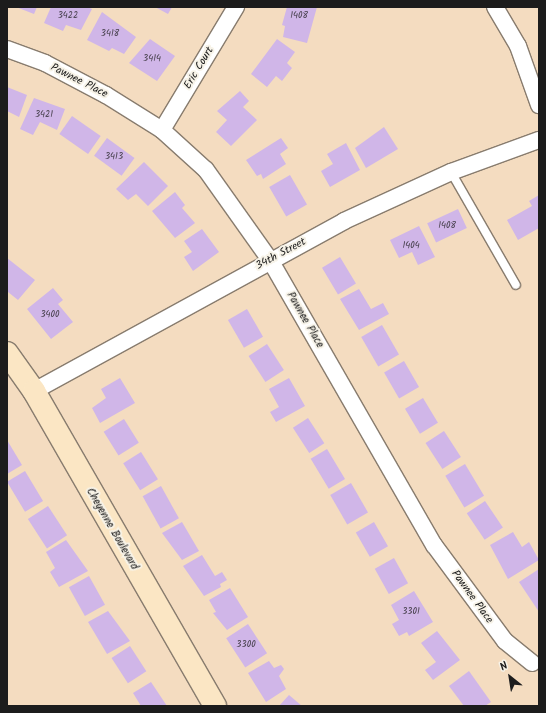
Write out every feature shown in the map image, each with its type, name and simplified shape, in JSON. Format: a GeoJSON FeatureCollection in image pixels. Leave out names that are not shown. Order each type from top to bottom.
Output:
{"type":"FeatureCollection","features":[{"type":"Feature","properties":{"kind":"street","name":"Eric Court"},"geometry":{"type":"LineString","coordinates":[[162,130],[236,7]]}},
{"type":"Feature","properties":{"kind":"street"},"geometry":{"type":"LineString","coordinates":[[495,7],[518,46],[539,105]]}},
{"type":"Feature","properties":{"kind":"street","name":"Pawnee Place"},"geometry":{"type":"LineString","coordinates":[[7,49],[45,64],[106,94],[162,130],[206,170],[270,260],[434,545],[505,641],[536,664]]}},
{"type":"Feature","properties":{"kind":"street","name":"34th Street"},"geometry":{"type":"LineString","coordinates":[[34,391],[270,260],[344,221],[451,172],[539,140]]}},
{"type":"Feature","properties":{"kind":"street","name":"Cheyenne Boulevard"},"geometry":{"type":"LineString","coordinates":[[7,353],[34,391],[216,706]]}},
{"type":"Feature","properties":{"kind":"lane"},"geometry":{"type":"LineString","coordinates":[[451,172],[516,285]]}},
{"type":"Feature","properties":{"kind":"building"},"geometry":{"type":"Polygon","coordinates":[[[16,7],[37,7],[34,14],[16,7]]]}},
{"type":"Feature","properties":{"kind":"building"},"geometry":{"type":"Polygon","coordinates":[[[51,7],[87,7],[92,9],[81,30],[66,25],[63,31],[44,23],[51,7]]]}},
{"type":"Feature","properties":{"kind":"building"},"geometry":{"type":"Polygon","coordinates":[[[155,7],[172,7],[168,14],[155,7]]]}},
{"type":"Feature","properties":{"kind":"building"},"geometry":{"type":"Polygon","coordinates":[[[287,7],[317,7],[307,43],[283,37],[285,26],[282,25],[287,7]]]}},
{"type":"Feature","properties":{"kind":"building"},"geometry":{"type":"Polygon","coordinates":[[[102,12],[136,37],[124,54],[112,48],[109,51],[87,40],[102,12]]]}},
{"type":"Feature","properties":{"kind":"building"},"geometry":{"type":"Polygon","coordinates":[[[150,39],[175,56],[157,81],[129,63],[150,39]]]}},
{"type":"Feature","properties":{"kind":"building"},"geometry":{"type":"Polygon","coordinates":[[[277,39],[295,52],[287,63],[292,68],[282,81],[276,76],[267,87],[251,74],[277,39]]]}},
{"type":"Feature","properties":{"kind":"building"},"geometry":{"type":"Polygon","coordinates":[[[7,87],[27,95],[19,117],[7,111],[7,87]]]}},
{"type":"Feature","properties":{"kind":"building"},"geometry":{"type":"Polygon","coordinates":[[[240,91],[249,101],[243,107],[257,120],[231,146],[216,132],[227,120],[217,111],[240,91]]]}},
{"type":"Feature","properties":{"kind":"building"},"geometry":{"type":"Polygon","coordinates":[[[34,98],[65,109],[57,130],[40,122],[33,135],[20,129],[34,98]]]}},
{"type":"Feature","properties":{"kind":"building"},"geometry":{"type":"Polygon","coordinates":[[[72,116],[101,136],[88,154],[59,134],[72,116]]]}},
{"type":"Feature","properties":{"kind":"building"},"geometry":{"type":"Polygon","coordinates":[[[384,127],[398,149],[366,168],[355,148],[384,127]]]}},
{"type":"Feature","properties":{"kind":"building"},"geometry":{"type":"Polygon","coordinates":[[[107,138],[135,158],[122,176],[94,156],[107,138]]]}},
{"type":"Feature","properties":{"kind":"building"},"geometry":{"type":"Polygon","coordinates":[[[281,138],[288,148],[280,154],[286,164],[263,179],[261,174],[257,176],[246,160],[281,138]]]}},
{"type":"Feature","properties":{"kind":"building"},"geometry":{"type":"Polygon","coordinates":[[[346,143],[360,170],[330,187],[321,171],[333,164],[327,154],[346,143]]]}},
{"type":"Feature","properties":{"kind":"building"},"geometry":{"type":"Polygon","coordinates":[[[144,162],[168,186],[148,206],[136,194],[128,200],[116,189],[144,162]]]}},
{"type":"Feature","properties":{"kind":"building"},"geometry":{"type":"Polygon","coordinates":[[[290,175],[307,204],[286,216],[269,187],[290,175]]]}},
{"type":"Feature","properties":{"kind":"building"},"geometry":{"type":"Polygon","coordinates":[[[175,192],[185,205],[182,208],[195,223],[175,238],[152,211],[175,192]]]}},
{"type":"Feature","properties":{"kind":"building"},"geometry":{"type":"Polygon","coordinates":[[[539,195],[539,228],[518,240],[507,220],[532,206],[529,201],[539,195]]]}},
{"type":"Feature","properties":{"kind":"building"},"geometry":{"type":"Polygon","coordinates":[[[458,209],[467,228],[436,242],[427,223],[458,209]]]}},
{"type":"Feature","properties":{"kind":"building"},"geometry":{"type":"Polygon","coordinates":[[[419,226],[435,257],[418,265],[412,252],[399,258],[390,240],[419,226]]]}},
{"type":"Feature","properties":{"kind":"building"},"geometry":{"type":"Polygon","coordinates":[[[202,229],[219,252],[193,271],[184,257],[192,252],[184,241],[202,229]]]}},
{"type":"Feature","properties":{"kind":"building"},"geometry":{"type":"Polygon","coordinates":[[[340,257],[356,284],[338,294],[322,268],[340,257]]]}},
{"type":"Feature","properties":{"kind":"building"},"geometry":{"type":"Polygon","coordinates":[[[7,258],[35,280],[18,300],[8,292],[7,294],[7,258]]]}},
{"type":"Feature","properties":{"kind":"building"},"geometry":{"type":"Polygon","coordinates":[[[53,288],[63,300],[58,304],[73,322],[51,339],[27,309],[53,288]]]}},
{"type":"Feature","properties":{"kind":"building"},"geometry":{"type":"Polygon","coordinates":[[[359,289],[371,309],[383,303],[389,314],[359,330],[340,299],[359,289]]]}},
{"type":"Feature","properties":{"kind":"building"},"geometry":{"type":"Polygon","coordinates":[[[247,309],[263,337],[244,348],[228,320],[247,309]]]}},
{"type":"Feature","properties":{"kind":"building"},"geometry":{"type":"Polygon","coordinates":[[[382,325],[399,354],[378,366],[361,337],[382,325]]]}},
{"type":"Feature","properties":{"kind":"building"},"geometry":{"type":"Polygon","coordinates":[[[267,344],[284,370],[265,382],[249,356],[267,344]]]}},
{"type":"Feature","properties":{"kind":"building"},"geometry":{"type":"Polygon","coordinates":[[[404,361],[419,387],[399,398],[384,373],[404,361]]]}},
{"type":"Feature","properties":{"kind":"building"},"geometry":{"type":"Polygon","coordinates":[[[120,378],[135,403],[100,423],[92,408],[106,398],[101,389],[120,378]]]}},
{"type":"Feature","properties":{"kind":"building"},"geometry":{"type":"Polygon","coordinates":[[[289,378],[305,406],[276,422],[270,412],[279,407],[269,389],[289,378]]]}},
{"type":"Feature","properties":{"kind":"building"},"geometry":{"type":"Polygon","coordinates":[[[423,398],[438,423],[420,434],[405,409],[423,398]]]}},
{"type":"Feature","properties":{"kind":"building"},"geometry":{"type":"Polygon","coordinates":[[[308,418],[324,443],[309,453],[293,428],[308,418]]]}},
{"type":"Feature","properties":{"kind":"building"},"geometry":{"type":"Polygon","coordinates":[[[124,419],[139,443],[118,455],[104,432],[124,419]]]}},
{"type":"Feature","properties":{"kind":"building"},"geometry":{"type":"Polygon","coordinates":[[[444,431],[461,457],[442,469],[426,443],[444,431]]]}},
{"type":"Feature","properties":{"kind":"building"},"geometry":{"type":"Polygon","coordinates":[[[7,440],[22,465],[7,474],[7,440]]]}},
{"type":"Feature","properties":{"kind":"building"},"geometry":{"type":"Polygon","coordinates":[[[327,449],[345,479],[329,489],[311,459],[327,449]]]}},
{"type":"Feature","properties":{"kind":"building"},"geometry":{"type":"Polygon","coordinates":[[[141,452],[158,479],[140,490],[123,463],[141,452]]]}},
{"type":"Feature","properties":{"kind":"building"},"geometry":{"type":"Polygon","coordinates":[[[465,464],[484,496],[464,508],[445,476],[465,464]]]}},
{"type":"Feature","properties":{"kind":"building"},"geometry":{"type":"Polygon","coordinates":[[[25,471],[43,501],[25,512],[7,482],[25,471]]]}},
{"type":"Feature","properties":{"kind":"building"},"geometry":{"type":"Polygon","coordinates":[[[351,483],[368,512],[347,524],[330,495],[351,483]]]}},
{"type":"Feature","properties":{"kind":"building"},"geometry":{"type":"Polygon","coordinates":[[[161,486],[179,518],[161,529],[143,496],[161,486]]]}},
{"type":"Feature","properties":{"kind":"building"},"geometry":{"type":"Polygon","coordinates":[[[485,501],[503,528],[485,540],[467,513],[485,501]]]}},
{"type":"Feature","properties":{"kind":"building"},"geometry":{"type":"Polygon","coordinates":[[[48,506],[67,535],[47,548],[28,519],[48,506]]]}},
{"type":"Feature","properties":{"kind":"building"},"geometry":{"type":"Polygon","coordinates":[[[182,522],[199,551],[182,560],[162,533],[182,522]]]}},
{"type":"Feature","properties":{"kind":"building"},"geometry":{"type":"Polygon","coordinates":[[[374,522],[388,546],[370,557],[356,532],[374,522]]]}},
{"type":"Feature","properties":{"kind":"building"},"geometry":{"type":"Polygon","coordinates":[[[513,532],[522,547],[529,542],[539,560],[508,579],[490,545],[513,532]]]}},
{"type":"Feature","properties":{"kind":"building"},"geometry":{"type":"Polygon","coordinates":[[[66,540],[88,571],[59,587],[50,572],[55,568],[46,552],[66,540]]]}},
{"type":"Feature","properties":{"kind":"building"},"geometry":{"type":"Polygon","coordinates":[[[202,555],[215,576],[222,572],[227,580],[220,584],[221,587],[204,596],[183,566],[202,555]]]}},
{"type":"Feature","properties":{"kind":"building"},"geometry":{"type":"Polygon","coordinates":[[[394,558],[408,583],[389,594],[375,569],[394,558]]]}},
{"type":"Feature","properties":{"kind":"building"},"geometry":{"type":"Polygon","coordinates":[[[539,569],[539,612],[519,582],[539,569]]]}},
{"type":"Feature","properties":{"kind":"building"},"geometry":{"type":"Polygon","coordinates":[[[89,576],[105,605],[85,616],[69,587],[89,576]]]}},
{"type":"Feature","properties":{"kind":"building"},"geometry":{"type":"Polygon","coordinates":[[[230,588],[248,617],[227,630],[213,613],[216,612],[209,600],[230,588]]]}},
{"type":"Feature","properties":{"kind":"building"},"geometry":{"type":"Polygon","coordinates":[[[414,591],[433,622],[409,636],[407,632],[399,636],[392,624],[399,620],[391,605],[414,591]]]}},
{"type":"Feature","properties":{"kind":"building"},"geometry":{"type":"Polygon","coordinates":[[[108,611],[130,641],[107,654],[88,622],[108,611]]]}},
{"type":"Feature","properties":{"kind":"building"},"geometry":{"type":"Polygon","coordinates":[[[248,624],[267,653],[245,668],[226,638],[248,624]]]}},
{"type":"Feature","properties":{"kind":"building"},"geometry":{"type":"Polygon","coordinates":[[[437,631],[460,660],[433,680],[425,670],[436,662],[421,643],[437,631]]]}},
{"type":"Feature","properties":{"kind":"building"},"geometry":{"type":"Polygon","coordinates":[[[130,646],[146,671],[128,683],[112,658],[130,646]]]}},
{"type":"Feature","properties":{"kind":"building"},"geometry":{"type":"Polygon","coordinates":[[[269,661],[274,668],[281,665],[284,669],[279,676],[286,689],[266,702],[248,673],[269,661]]]}},
{"type":"Feature","properties":{"kind":"building"},"geometry":{"type":"Polygon","coordinates":[[[469,671],[491,702],[485,706],[464,706],[449,686],[469,671]]]}},
{"type":"Feature","properties":{"kind":"building"},"geometry":{"type":"Polygon","coordinates":[[[151,682],[167,706],[141,706],[133,693],[151,682]]]}},
{"type":"Feature","properties":{"kind":"building"},"geometry":{"type":"Polygon","coordinates":[[[289,695],[302,706],[279,706],[289,695]]]}}]}
